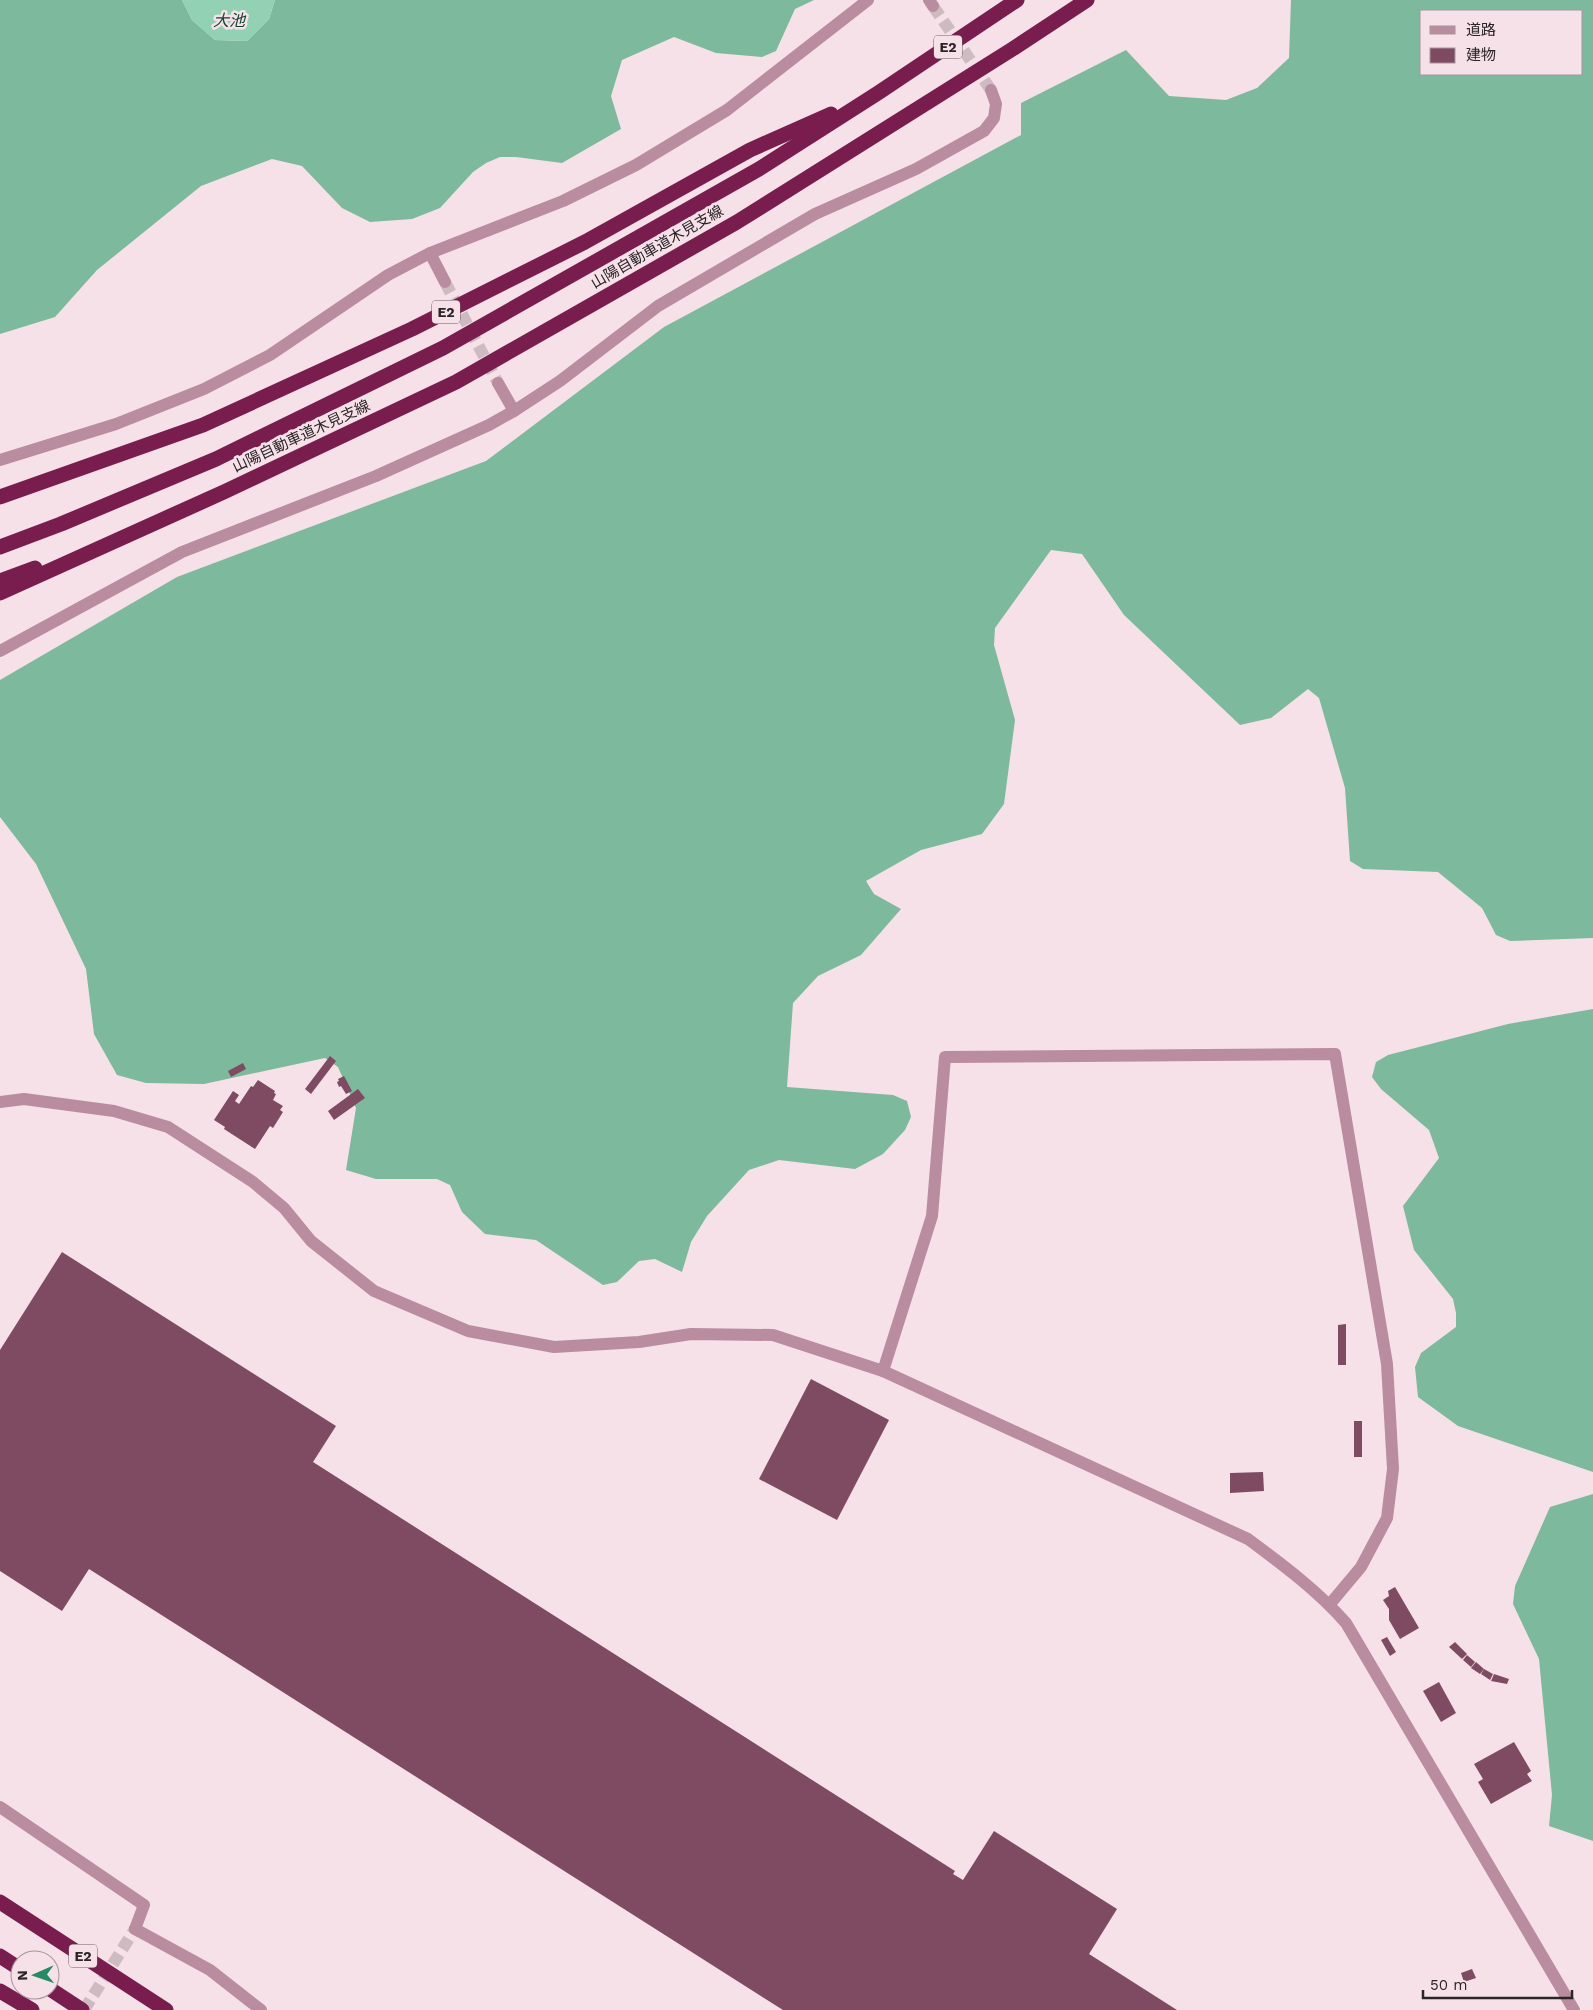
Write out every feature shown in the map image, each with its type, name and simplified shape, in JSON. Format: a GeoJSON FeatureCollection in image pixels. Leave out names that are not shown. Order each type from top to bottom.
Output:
{"type":"FeatureCollection","features":[{"type":"Feature","properties":{"kind":"highway","name":"E2"},"geometry":{"type":"LineString","coordinates":[[0,498],[203,425],[386,341],[585,242],[750,150],[878,93],[1017,0]]}},
{"type":"Feature","properties":{"kind":"highway","name":"山陽自動車道木見支線"},"geometry":{"type":"LineString","coordinates":[[226,491],[456,382],[620,289],[745,217],[1011,50],[1087,0]]}},
{"type":"Feature","properties":{"kind":"highway"},"geometry":{"type":"LineString","coordinates":[[0,547],[61,524],[216,458],[443,348],[760,169],[878,93]]}},
{"type":"Feature","properties":{"kind":"highway"},"geometry":{"type":"LineString","coordinates":[[0,581],[226,491]]}},
{"type":"Feature","properties":{"kind":"highway"},"geometry":{"type":"LineString","coordinates":[[0,593],[226,491]]}},
{"type":"Feature","properties":{"kind":"highway","name":"E2"},"geometry":{"type":"LineString","coordinates":[[0,1902],[166,2010]]}},
{"type":"Feature","properties":{"kind":"highway"},"geometry":{"type":"LineString","coordinates":[[0,1991],[32,2010]]}},
{"type":"Feature","properties":{"kind":"highway"},"geometry":{"type":"LineString","coordinates":[[60,1996],[82,2010]]}},
{"type":"Feature","properties":{"kind":"street"},"geometry":{"type":"LineString","coordinates":[[0,460],[116,424],[204,389],[270,355],[388,275],[430,253],[563,201],[636,165],[727,110],[868,0]]}},
{"type":"Feature","properties":{"kind":"street"},"geometry":{"type":"LineString","coordinates":[[0,652],[182,552],[376,476],[514,411],[560,381],[658,306],[815,214],[916,169],[984,131],[994,118],[996,104],[991,90]]}},
{"type":"Feature","properties":{"kind":"street"},"geometry":{"type":"LineString","coordinates":[[430,253],[445,282]]}},
{"type":"Feature","properties":{"kind":"street"},"geometry":{"type":"LineString","coordinates":[[498,383],[514,411]]}},
{"type":"Feature","properties":{"kind":"street"},"geometry":{"type":"LineString","coordinates":[[883,1371],[932,1216],[945,1057],[1335,1054],[1387,1364],[1393,1469],[1387,1518],[1361,1567],[1330,1604]]}},
{"type":"Feature","properties":{"kind":"street"},"geometry":{"type":"LineString","coordinates":[[0,1102],[24,1099],[114,1111],[168,1127],[253,1182],[284,1208],[311,1241],[374,1291],[468,1331],[554,1347],[639,1342],[691,1334],[773,1335],[883,1371],[1248,1540],[1284,1566],[1330,1604],[1346,1623],[1574,2010]]}},
{"type":"Feature","properties":{"kind":"street"},"geometry":{"type":"LineString","coordinates":[[0,1807],[144,1906],[135,1929],[210,1970],[261,2010]]}},
{"type":"Feature","properties":{"kind":"shaded area"},"geometry":{"type":"Polygon","coordinates":[[[0,0],[182,0],[192,20],[215,40],[247,41],[269,19],[275,0],[814,0],[795,9],[776,51],[762,57],[716,53],[674,37],[622,60],[611,96],[621,129],[562,163],[516,157],[500,157],[486,163],[473,172],[440,208],[412,219],[370,222],[342,208],[302,166],[272,159],[201,186],[97,270],[55,317],[0,334],[0,0]]]}},
{"type":"Feature","properties":{"kind":"shaded area"},"geometry":{"type":"Polygon","coordinates":[[[1291,0],[1593,0],[1593,938],[1510,941],[1496,935],[1482,908],[1438,872],[1363,869],[1350,861],[1345,788],[1319,698],[1308,689],[1271,718],[1240,725],[1124,615],[1082,554],[1051,550],[995,628],[994,645],[1015,720],[1004,804],[982,834],[921,850],[866,881],[874,894],[901,909],[861,955],[818,976],[793,1003],[787,1087],[893,1095],[907,1101],[911,1117],[905,1130],[883,1154],[855,1169],[779,1160],[749,1170],[707,1216],[691,1242],[682,1272],[655,1259],[639,1261],[617,1282],[603,1285],[536,1240],[485,1234],[462,1212],[450,1185],[437,1179],[376,1179],[346,1170],[356,1108],[338,1067],[325,1058],[204,1084],[146,1083],[117,1075],[94,1034],[86,969],[36,864],[0,817],[0,680],[177,577],[486,461],[664,327],[1021,135],[1021,103],[1126,50],[1169,96],[1226,100],[1257,88],[1289,58],[1291,0]]]}},
{"type":"Feature","properties":{"kind":"shaded area"},"geometry":{"type":"Polygon","coordinates":[[[1593,1009],[1593,1472],[1458,1426],[1418,1397],[1415,1367],[1421,1353],[1456,1327],[1453,1299],[1414,1250],[1403,1206],[1439,1158],[1429,1130],[1381,1089],[1372,1077],[1376,1062],[1388,1055],[1508,1024],[1593,1009]]]}},
{"type":"Feature","properties":{"kind":"shaded area"},"geometry":{"type":"Polygon","coordinates":[[[1593,1494],[1593,1841],[1549,1826],[1552,1795],[1539,1659],[1513,1604],[1515,1586],[1550,1507],[1593,1494]]]}},
{"type":"Feature","properties":{"kind":"water","name":"大池"},"geometry":{"type":"Polygon","coordinates":[[[182,0],[275,0],[269,19],[247,41],[215,40],[192,20],[182,0]]]}},
{"type":"Feature","properties":{"kind":"building"},"geometry":{"type":"Polygon","coordinates":[[[330,1056],[336,1061],[311,1094],[305,1089],[330,1056]]]}},
{"type":"Feature","properties":{"kind":"building"},"geometry":{"type":"Polygon","coordinates":[[[243,1063],[246,1069],[231,1077],[228,1071],[243,1063]]]}},
{"type":"Feature","properties":{"kind":"building"},"geometry":{"type":"Polygon","coordinates":[[[344,1076],[352,1091],[346,1094],[337,1082],[339,1081],[338,1079],[344,1076]]]}},
{"type":"Feature","properties":{"kind":"building"},"geometry":{"type":"Polygon","coordinates":[[[258,1080],[275,1091],[274,1093],[276,1094],[273,1100],[283,1106],[280,1110],[283,1112],[273,1128],[270,1126],[255,1149],[224,1129],[225,1127],[214,1120],[233,1091],[239,1095],[235,1101],[239,1104],[251,1086],[253,1087],[258,1080]]]}},
{"type":"Feature","properties":{"kind":"building"},"geometry":{"type":"Polygon","coordinates":[[[358,1089],[365,1098],[334,1120],[328,1111],[358,1089]]]}},
{"type":"Feature","properties":{"kind":"building"},"geometry":{"type":"Polygon","coordinates":[[[62,1252],[336,1426],[313,1462],[955,1871],[953,1874],[963,1880],[994,1831],[1117,1909],[1089,1954],[1177,2010],[783,2010],[89,1569],[62,1611],[0,1571],[0,1350],[62,1252]]]}},
{"type":"Feature","properties":{"kind":"building"},"geometry":{"type":"Polygon","coordinates":[[[1346,1324],[1346,1365],[1338,1365],[1338,1325],[1346,1324]]]}},
{"type":"Feature","properties":{"kind":"building"},"geometry":{"type":"Polygon","coordinates":[[[811,1379],[889,1420],[837,1520],[759,1479],[811,1379]]]}},
{"type":"Feature","properties":{"kind":"building"},"geometry":{"type":"Polygon","coordinates":[[[1354,1421],[1362,1421],[1362,1457],[1354,1457],[1354,1421]]]}},
{"type":"Feature","properties":{"kind":"building"},"geometry":{"type":"Polygon","coordinates":[[[1263,1472],[1264,1491],[1230,1493],[1230,1473],[1263,1472]]]}},
{"type":"Feature","properties":{"kind":"building"},"geometry":{"type":"Polygon","coordinates":[[[1395,1587],[1419,1628],[1400,1639],[1389,1620],[1389,1609],[1383,1600],[1389,1596],[1388,1591],[1395,1587]]]}},
{"type":"Feature","properties":{"kind":"building"},"geometry":{"type":"Polygon","coordinates":[[[1387,1637],[1396,1652],[1390,1656],[1381,1640],[1387,1637]]]}},
{"type":"Feature","properties":{"kind":"building"},"geometry":{"type":"Polygon","coordinates":[[[1455,1642],[1467,1654],[1462,1659],[1449,1647],[1455,1642]]]}},
{"type":"Feature","properties":{"kind":"building"},"geometry":{"type":"Polygon","coordinates":[[[1467,1655],[1475,1662],[1471,1667],[1463,1660],[1467,1655]]]}},
{"type":"Feature","properties":{"kind":"building"},"geometry":{"type":"Polygon","coordinates":[[[1476,1662],[1484,1669],[1480,1674],[1471,1668],[1476,1662]]]}},
{"type":"Feature","properties":{"kind":"building"},"geometry":{"type":"Polygon","coordinates":[[[1484,1669],[1493,1674],[1490,1680],[1481,1674],[1484,1669]]]}},
{"type":"Feature","properties":{"kind":"building"},"geometry":{"type":"Polygon","coordinates":[[[1494,1674],[1509,1679],[1507,1684],[1491,1681],[1494,1674]]]}},
{"type":"Feature","properties":{"kind":"building"},"geometry":{"type":"Polygon","coordinates":[[[1439,1682],[1456,1713],[1441,1722],[1423,1691],[1439,1682]]]}},
{"type":"Feature","properties":{"kind":"building"},"geometry":{"type":"Polygon","coordinates":[[[1514,1742],[1531,1771],[1527,1774],[1532,1781],[1491,1804],[1478,1782],[1483,1779],[1474,1764],[1514,1742]]]}},
{"type":"Feature","properties":{"kind":"building"},"geometry":{"type":"Polygon","coordinates":[[[1472,1969],[1476,1978],[1464,1982],[1461,1973],[1472,1969]]]}},
{"type":"Feature","properties":{"kind":"tunnel"},"geometry":{"type":"LineString","coordinates":[[933,6],[991,90]]}},
{"type":"Feature","properties":{"kind":"tunnel"},"geometry":{"type":"LineString","coordinates":[[445,282],[498,383]]}},
{"type":"Feature","properties":{"kind":"tunnel"},"geometry":{"type":"LineString","coordinates":[[84,2010],[135,1929]]}}]}
